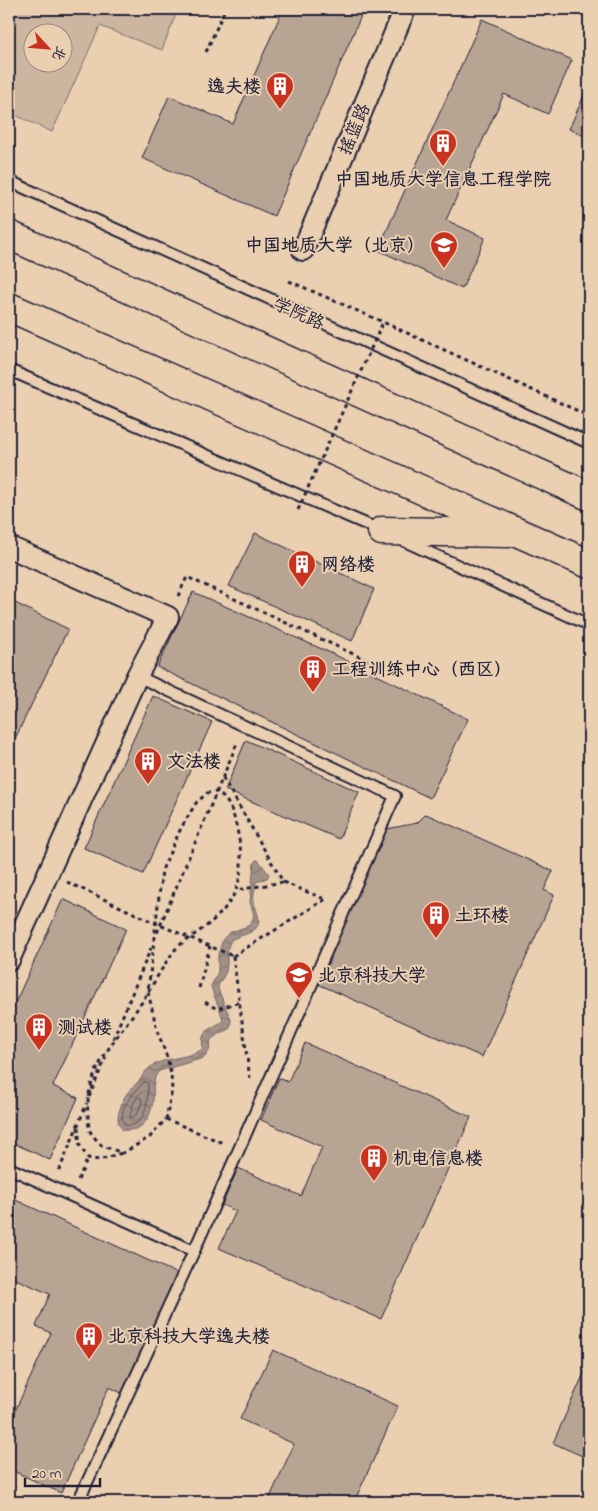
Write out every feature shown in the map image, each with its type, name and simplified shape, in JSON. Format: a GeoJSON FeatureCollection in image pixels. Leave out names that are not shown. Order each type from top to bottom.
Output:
{"type":"FeatureCollection","features":[{"type":"Feature","properties":{"kind":"main road"},"geometry":{"type":"LineString","coordinates":[[9,235],[589,496]]}},
{"type":"Feature","properties":{"kind":"main road"},"geometry":{"type":"LineString","coordinates":[[9,308],[589,564]]}},
{"type":"Feature","properties":{"kind":"main road"},"geometry":{"type":"LineString","coordinates":[[382,531],[521,533]]}},
{"type":"Feature","properties":{"kind":"street","name":"摇篮路"},"geometry":{"type":"LineString","coordinates":[[303,250],[406,9]]}},
{"type":"Feature","properties":{"kind":"street"},"geometry":{"type":"LineString","coordinates":[[9,547],[168,617],[137,676],[9,960]]}},
{"type":"Feature","properties":{"kind":"lane","name":"学院路"},"geometry":{"type":"LineString","coordinates":[[9,181],[589,443]]}},
{"type":"Feature","properties":{"kind":"lane"},"geometry":{"type":"LineString","coordinates":[[9,370],[382,531],[589,625]]}},
{"type":"Feature","properties":{"kind":"lane"},"geometry":{"type":"LineString","coordinates":[[78,1502],[194,1251],[395,796],[137,676]]}},
{"type":"Feature","properties":{"kind":"lane"},"geometry":{"type":"LineString","coordinates":[[9,1168],[194,1251]]}},
{"type":"Feature","properties":{"kind":"path"},"geometry":{"type":"LineString","coordinates":[[206,52],[225,9]]}},
{"type":"Feature","properties":{"kind":"path"},"geometry":{"type":"LineString","coordinates":[[289,281],[589,416]]}},
{"type":"Feature","properties":{"kind":"path"},"geometry":{"type":"LineString","coordinates":[[298,510],[383,322]]}},
{"type":"Feature","properties":{"kind":"path"},"geometry":{"type":"LineString","coordinates":[[168,617],[186,577],[378,665]]}},
{"type":"Feature","properties":{"kind":"path"},"geometry":{"type":"LineString","coordinates":[[52,1188],[244,726]]}},
{"type":"Feature","properties":{"kind":"path"},"geometry":{"type":"LineString","coordinates":[[222,778],[283,882]]}},
{"type":"Feature","properties":{"kind":"path"},"geometry":{"type":"LineString","coordinates":[[88,1099],[78,1127],[80,1146],[88,1158],[99,1160],[123,1153],[150,1137],[166,1119],[172,1090],[171,1074],[167,1056],[157,1030],[148,992],[162,870],[181,828],[196,804],[207,792],[216,792],[226,798],[234,816],[240,843],[241,866],[237,890],[226,908],[216,919],[175,949],[148,992],[111,1046]]}},
{"type":"Feature","properties":{"kind":"path"},"geometry":{"type":"LineString","coordinates":[[48,874],[233,956]]}},
{"type":"Feature","properties":{"kind":"path"},"geometry":{"type":"LineString","coordinates":[[237,890],[283,882],[345,907]]}},
{"type":"Feature","properties":{"kind":"path"},"geometry":{"type":"LineString","coordinates":[[233,956],[326,899]]}},
{"type":"Feature","properties":{"kind":"path"},"geometry":{"type":"LineString","coordinates":[[199,988],[210,946]]}},
{"type":"Feature","properties":{"kind":"path"},"geometry":{"type":"LineString","coordinates":[[233,956],[255,1112]]}},
{"type":"Feature","properties":{"kind":"path"},"geometry":{"type":"LineString","coordinates":[[205,1002],[217,1009],[240,1002]]}},
{"type":"Feature","properties":{"kind":"path"},"geometry":{"type":"LineString","coordinates":[[88,1099],[90,1131],[102,1146],[123,1153]]}},
{"type":"Feature","properties":{"kind":"path"},"geometry":{"type":"LineString","coordinates":[[166,1119],[238,1150]]}},
{"type":"Feature","properties":{"kind":"path"},"geometry":{"type":"LineString","coordinates":[[71,1196],[88,1158]]}},
{"type":"Feature","properties":{"kind":"shaded area"},"geometry":{"type":"Polygon","coordinates":[[[9,9],[178,9],[162,50],[100,26],[52,132],[9,112],[9,9]]]}},
{"type":"Feature","properties":{"kind":"water"},"geometry":{"type":"Polygon","coordinates":[[[256,860],[269,874],[267,878],[256,882],[254,891],[259,922],[251,932],[231,940],[228,949],[226,971],[218,987],[231,1020],[230,1028],[211,1039],[209,1051],[204,1058],[159,1071],[154,1082],[153,1101],[147,1119],[140,1127],[123,1130],[118,1120],[118,1115],[123,1100],[146,1071],[158,1063],[189,1055],[203,1049],[204,1034],[223,1021],[211,986],[218,972],[218,955],[223,939],[229,933],[250,925],[252,922],[254,915],[250,902],[254,863],[256,860]]]}},
{"type":"Feature","properties":{"kind":"building","name":"逸夫楼"},"geometry":{"type":"Polygon","coordinates":[[[283,9],[364,9],[274,216],[142,158],[169,96],[233,124],[283,9]]]}},
{"type":"Feature","properties":{"kind":"building","name":"中国地质大学信息工程学院"},"geometry":{"type":"Polygon","coordinates":[[[482,19],[572,60],[548,114],[504,94],[446,220],[485,238],[462,289],[378,250],[482,19]]]}},
{"type":"Feature","properties":{"kind":"building"},"geometry":{"type":"Polygon","coordinates":[[[589,84],[589,138],[569,129],[589,84]]]}},
{"type":"Feature","properties":{"kind":"building","name":"网络楼"},"geometry":{"type":"Polygon","coordinates":[[[255,533],[374,589],[352,641],[229,586],[255,533]]]}},
{"type":"Feature","properties":{"kind":"building","name":"工程训练中心（西区）"},"geometry":{"type":"Polygon","coordinates":[[[193,592],[333,654],[468,719],[430,798],[157,667],[193,592]]]}},
{"type":"Feature","properties":{"kind":"building"},"geometry":{"type":"Polygon","coordinates":[[[9,600],[68,629],[9,751],[9,600]]]}},
{"type":"Feature","properties":{"kind":"building","name":"文法楼"},"geometry":{"type":"Polygon","coordinates":[[[153,696],[212,722],[143,874],[84,848],[153,696]]]}},
{"type":"Feature","properties":{"kind":"building"},"geometry":{"type":"Polygon","coordinates":[[[246,740],[359,792],[339,839],[225,790],[246,740]]]}},
{"type":"Feature","properties":{"kind":"building","name":"土环楼"},"geometry":{"type":"Polygon","coordinates":[[[426,814],[553,871],[544,890],[554,895],[482,1057],[318,984],[387,829],[417,823],[426,814]]]}},
{"type":"Feature","properties":{"kind":"building","name":"测试楼"},"geometry":{"type":"Polygon","coordinates":[[[63,899],[126,929],[53,1086],[78,1098],[50,1160],[9,1141],[9,1016],[63,899]]]}},
{"type":"Feature","properties":{"kind":"building","name":"机电信息楼"},"geometry":{"type":"Polygon","coordinates":[[[305,1043],[471,1117],[381,1319],[219,1248],[236,1211],[222,1205],[238,1168],[301,1196],[322,1147],[261,1120],[279,1078],[288,1082],[305,1043]]]}},
{"type":"Feature","properties":{"kind":"building","name":"北京科技大学逸夫楼"},"geometry":{"type":"Polygon","coordinates":[[[9,1197],[178,1274],[124,1394],[109,1387],[61,1493],[9,1469],[9,1424],[51,1333],[36,1326],[50,1294],[9,1276],[9,1197]]]}},
{"type":"Feature","properties":{"kind":"building"},"geometry":{"type":"Polygon","coordinates":[[[273,1350],[398,1406],[354,1502],[268,1502],[294,1444],[240,1419],[273,1350]]]}},
{"type":"Feature","properties":{"kind":"building"},"geometry":{"type":"Polygon","coordinates":[[[589,1362],[589,1459],[553,1443],[589,1362]]]}},
{"type":"Feature","properties":{"kind":"building"},"geometry":{"type":"Polygon","coordinates":[[[9,1496],[22,1502],[9,1502],[9,1496]]]}},
{"type":"Feature","properties":{"kind":"place","name":"逸夫楼"},"geometry":{"type":"Point","coordinates":[280,110]}},
{"type":"Feature","properties":{"kind":"place","name":"中国地质大学信息工程学院"},"geometry":{"type":"Point","coordinates":[443,167]}},
{"type":"Feature","properties":{"kind":"place","name":"中国地质大学（北京）"},"geometry":{"type":"Point","coordinates":[444,269]}},
{"type":"Feature","properties":{"kind":"place","name":"网络楼"},"geometry":{"type":"Point","coordinates":[302,588]}},
{"type":"Feature","properties":{"kind":"place","name":"工程训练中心（西区）"},"geometry":{"type":"Point","coordinates":[313,693]}},
{"type":"Feature","properties":{"kind":"place","name":"文法楼"},"geometry":{"type":"Point","coordinates":[148,785]}},
{"type":"Feature","properties":{"kind":"place","name":"土环楼"},"geometry":{"type":"Point","coordinates":[436,939]}},
{"type":"Feature","properties":{"kind":"place","name":"北京科技大学"},"geometry":{"type":"Point","coordinates":[299,999]}},
{"type":"Feature","properties":{"kind":"place","name":"测试楼"},"geometry":{"type":"Point","coordinates":[39,1051]}},
{"type":"Feature","properties":{"kind":"place","name":"机电信息楼"},"geometry":{"type":"Point","coordinates":[374,1182]}},
{"type":"Feature","properties":{"kind":"place","name":"北京科技大学逸夫楼"},"geometry":{"type":"Point","coordinates":[89,1360]}}]}
